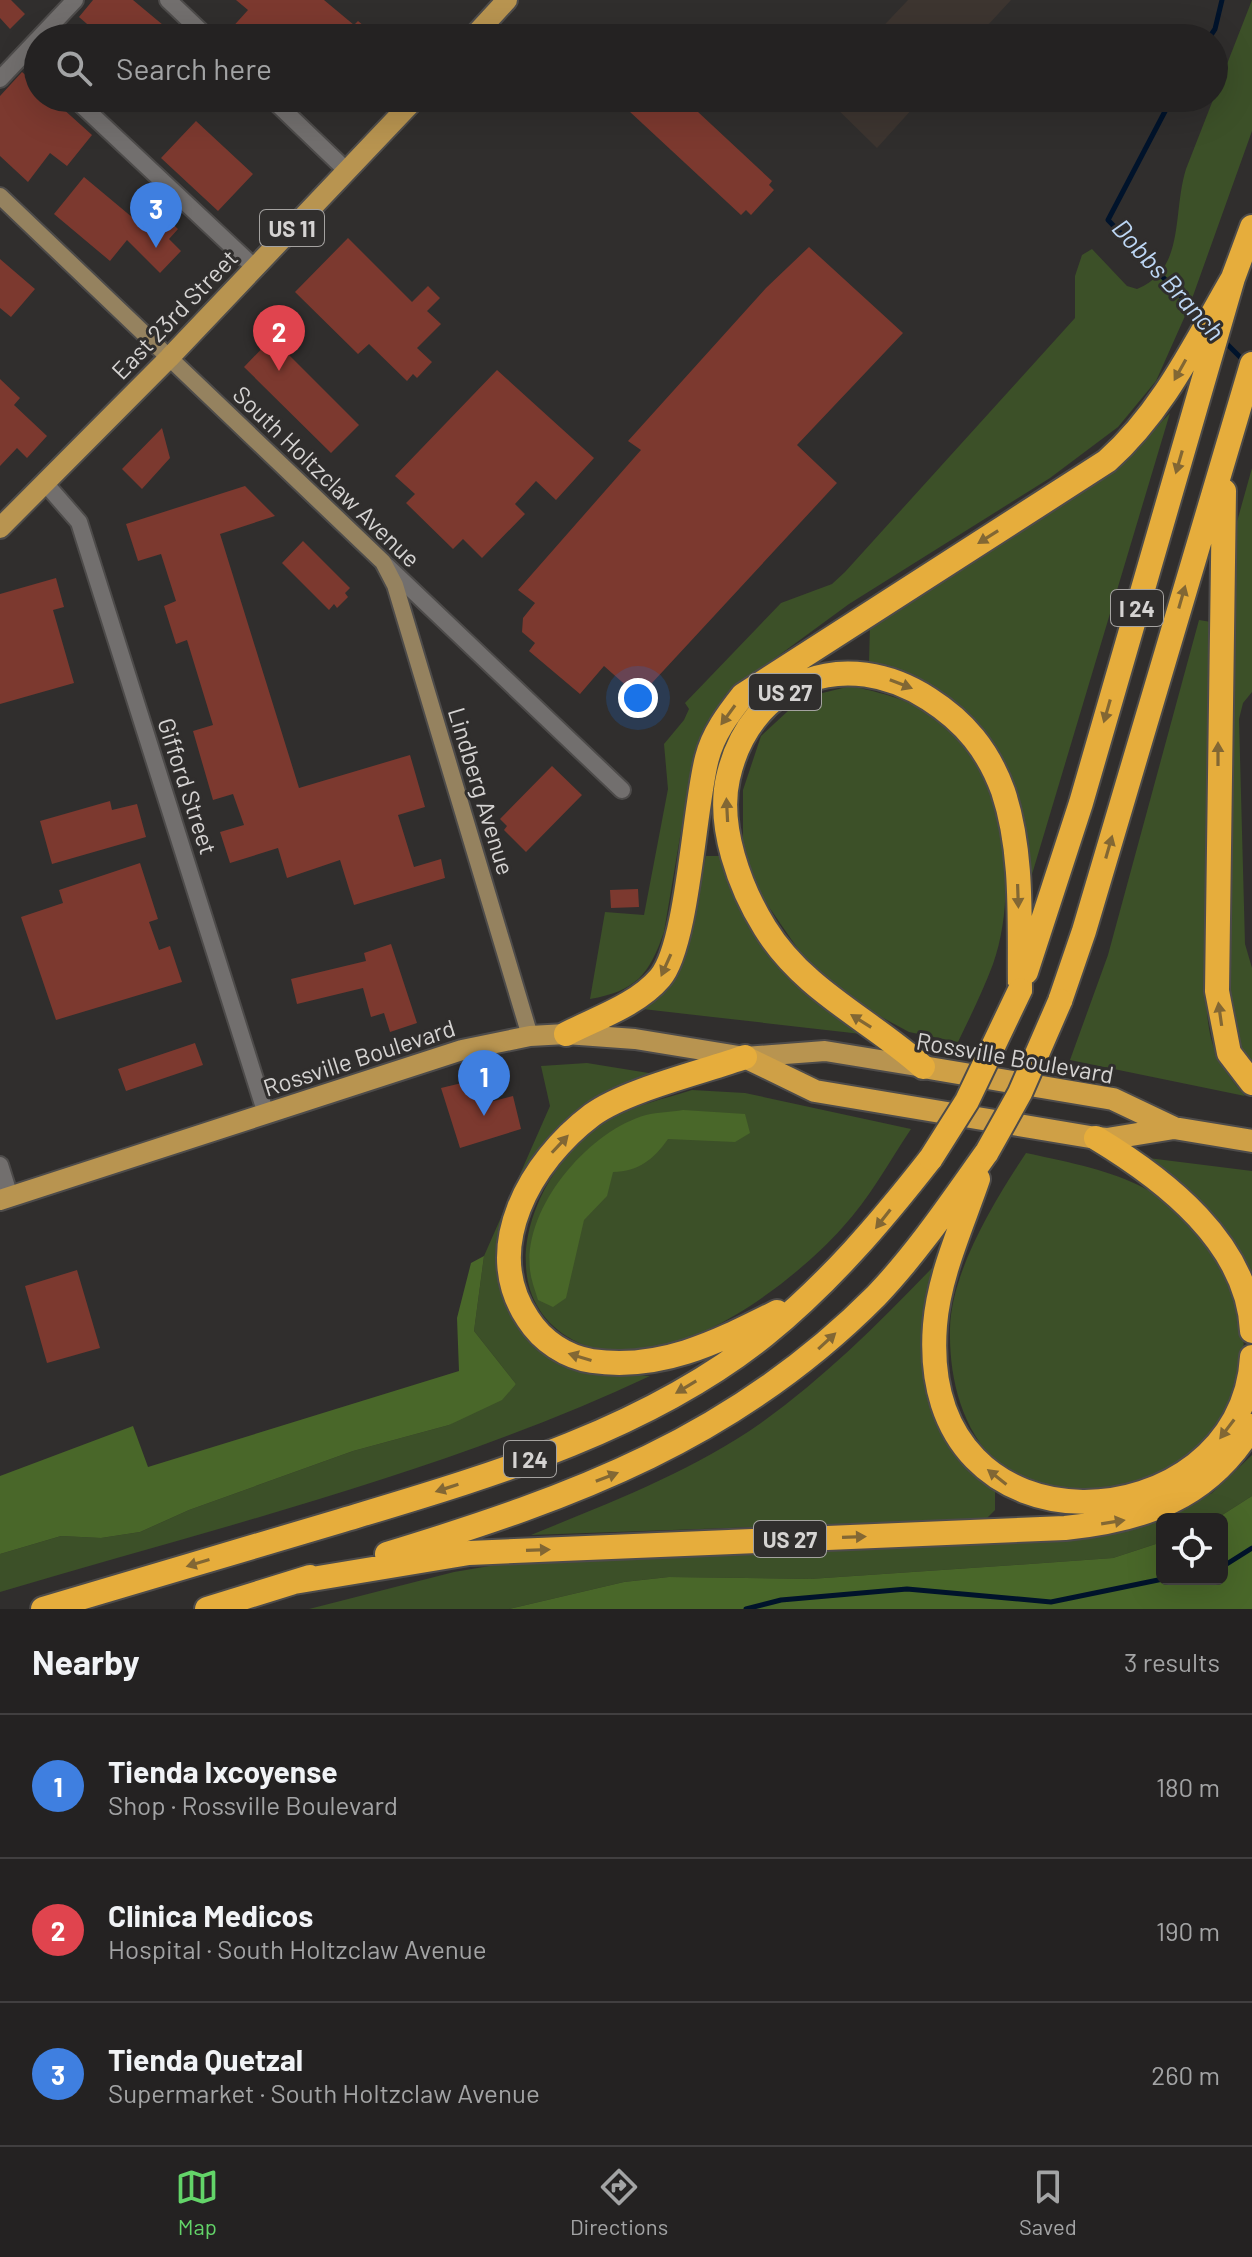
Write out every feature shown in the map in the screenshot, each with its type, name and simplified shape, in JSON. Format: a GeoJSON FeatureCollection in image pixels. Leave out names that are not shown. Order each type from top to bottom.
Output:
{"type":"FeatureCollection","features":[{"type":"Feature","properties":{"kind":"highway","name":"I 24"},"geometry":{"type":"LineString","coordinates":[[43,1609],[425,1495],[568,1444],[656,1405],[763,1337],[811,1295],[873,1231],[931,1158],[967,1101],[1020,990],[1081,803],[1233,278],[1252,227]]}},
{"type":"Feature","properties":{"kind":"highway"},"geometry":{"type":"LineString","coordinates":[[566,1034],[646,992],[663,975],[675,944],[707,757],[720,725],[743,695],[1107,461],[1137,435],[1160,406],[1233,278]]}},
{"type":"Feature","properties":{"kind":"highway","name":"I 24"},"geometry":{"type":"LineString","coordinates":[[207,1609],[504,1518],[630,1468],[761,1394],[816,1351],[877,1295],[927,1237],[987,1152],[1020,1093],[1060,1001],[1084,931],[1252,364]]}},
{"type":"Feature","properties":{"kind":"highway"},"geometry":{"type":"LineString","coordinates":[[1226,448],[1220,558],[1217,991],[1229,1053],[1252,1083]]}},
{"type":"Feature","properties":{"kind":"highway","name":"US 27"},"geometry":{"type":"LineString","coordinates":[[923,1067],[895,1042],[846,1011],[799,972],[765,928],[746,889],[732,849],[726,812],[727,781],[737,746],[754,720],[782,694],[822,674],[868,672],[913,688],[958,718],[972,733],[1002,790],[1010,820],[1017,858],[1020,990]]}},
{"type":"Feature","properties":{"kind":"highway"},"geometry":{"type":"LineString","coordinates":[[745,1057],[631,1095],[595,1113],[565,1138],[544,1163],[513,1224],[507,1252],[509,1279],[517,1301],[546,1341],[590,1361],[615,1363],[654,1361],[700,1350],[811,1295]]}},
{"type":"Feature","properties":{"kind":"highway","name":"Rossville Boulevard"},"geometry":{"type":"LineString","coordinates":[[745,1057],[815,1091],[1096,1138],[1174,1128]]}},
{"type":"Feature","properties":{"kind":"highway","name":"Rossville Boulevard"},"geometry":{"type":"LineString","coordinates":[[923,1067],[1113,1099],[1174,1128],[1252,1141]]}},
{"type":"Feature","properties":{"kind":"highway"},"geometry":{"type":"LineString","coordinates":[[1096,1138],[1139,1164],[1212,1233],[1244,1293],[1252,1331]]}},
{"type":"Feature","properties":{"kind":"highway"},"geometry":{"type":"LineString","coordinates":[[987,1152],[943,1279],[935,1324],[936,1378],[958,1434],[980,1463],[1003,1483],[1029,1495],[1058,1502],[1087,1502],[1155,1488],[1184,1472],[1230,1426],[1243,1404],[1252,1357]]}},
{"type":"Feature","properties":{"kind":"highway","name":"US 27"},"geometry":{"type":"LineString","coordinates":[[294,1582],[469,1553],[1065,1528],[1117,1522],[1146,1515],[1212,1476],[1252,1426]]}},
{"type":"Feature","properties":{"kind":"main road"},"geometry":{"type":"LineString","coordinates":[[485,24],[507,0]]}},
{"type":"Feature","properties":{"kind":"main road","name":"East 23rd Street"},"geometry":{"type":"LineString","coordinates":[[0,528],[169,358],[403,112]]}},
{"type":"Feature","properties":{"kind":"main road","name":"South Holtzclaw Avenue"},"geometry":{"type":"LineString","coordinates":[[0,196],[383,562]]}},
{"type":"Feature","properties":{"kind":"main road","name":"Lindberg Avenue"},"geometry":{"type":"LineString","coordinates":[[383,562],[395,585],[530,1036]]}},
{"type":"Feature","properties":{"kind":"main road","name":"Rossville Boulevard"},"geometry":{"type":"LineString","coordinates":[[5,1198],[462,1050],[530,1036],[566,1034],[635,1039],[745,1057],[825,1051],[923,1067]]}},
{"type":"Feature","properties":{"kind":"street"},"geometry":{"type":"LineString","coordinates":[[52,24],[75,0]]}},
{"type":"Feature","properties":{"kind":"street"},"geometry":{"type":"LineString","coordinates":[[168,0],[193,24]]}},
{"type":"Feature","properties":{"kind":"street"},"geometry":{"type":"LineString","coordinates":[[0,79],[24,63]]}},
{"type":"Feature","properties":{"kind":"street"},"geometry":{"type":"LineString","coordinates":[[89,112],[255,268]]}},
{"type":"Feature","properties":{"kind":"street"},"geometry":{"type":"LineString","coordinates":[[286,112],[347,171]]}},
{"type":"Feature","properties":{"kind":"street","name":"Gifford Street"},"geometry":{"type":"LineString","coordinates":[[45,483],[79,522],[266,1114]]}},
{"type":"Feature","properties":{"kind":"street","name":"South Holtzclaw Avenue"},"geometry":{"type":"LineString","coordinates":[[383,562],[622,790]]}},
{"type":"Feature","properties":{"kind":"street"},"geometry":{"type":"LineString","coordinates":[[0,1165],[5,1198]]}},
{"type":"Feature","properties":{"kind":"shaded area"},"geometry":{"type":"Polygon","coordinates":[[[908,0],[1011,0],[989,24],[885,24],[908,0]]]}},
{"type":"Feature","properties":{"kind":"shaded area"},"geometry":{"type":"Polygon","coordinates":[[[840,112],[909,112],[877,148],[840,112]]]}},
{"type":"Feature","properties":{"kind":"green space"},"geometry":{"type":"Polygon","coordinates":[[[1252,0],[1252,131],[1189,307],[1156,381],[1118,427],[1050,478],[849,604],[726,694],[707,723],[693,760],[664,932],[653,959],[630,986],[590,999],[605,912],[644,915],[668,789],[664,744],[684,720],[689,709],[685,703],[781,603],[832,584],[845,572],[1075,318],[1075,276],[1082,255],[1092,249],[1127,286],[1137,289],[1153,280],[1170,254],[1186,169],[1208,112],[1228,112],[1228,61],[1252,0]]]}},
{"type":"Feature","properties":{"kind":"green space"},"geometry":{"type":"Polygon","coordinates":[[[1170,413],[1030,881],[1002,768],[869,664],[870,624],[1068,500],[1140,443],[1170,413]]]}},
{"type":"Feature","properties":{"kind":"green space"},"geometry":{"type":"Polygon","coordinates":[[[1252,468],[1252,692],[1243,703],[1239,719],[1245,944],[1252,968],[1252,1074],[1233,1037],[1228,982],[1233,536],[1252,468]]]}},
{"type":"Feature","properties":{"kind":"green space"},"geometry":{"type":"Polygon","coordinates":[[[1199,620],[1211,622],[1207,1015],[1215,1052],[1245,1096],[1070,1060],[1108,955],[1199,620]]]}},
{"type":"Feature","properties":{"kind":"green space"},"geometry":{"type":"Polygon","coordinates":[[[851,686],[920,707],[944,723],[972,756],[996,812],[1005,874],[1001,936],[989,974],[958,1042],[909,1032],[848,999],[802,955],[762,897],[743,848],[743,790],[761,736],[802,698],[851,686]]]}},
{"type":"Feature","properties":{"kind":"green space"},"geometry":{"type":"Polygon","coordinates":[[[706,856],[724,856],[771,953],[793,982],[870,1035],[634,1008],[662,991],[683,963],[706,856]]]}},
{"type":"Feature","properties":{"kind":"green space"},"geometry":{"type":"Polygon","coordinates":[[[587,1063],[667,1076],[559,1132],[502,1283],[521,1329],[531,1343],[545,1354],[579,1367],[650,1376],[492,1442],[411,1470],[0,1592],[0,1554],[61,1536],[101,1538],[140,1532],[189,1510],[353,1451],[449,1425],[516,1384],[474,1331],[484,1256],[550,1106],[541,1066],[587,1063]]]}},
{"type":"Feature","properties":{"kind":"green space"},"geometry":{"type":"Polygon","coordinates":[[[692,1090],[745,1093],[911,1129],[852,1217],[789,1278],[755,1302],[719,1324],[681,1341],[644,1350],[607,1351],[573,1340],[546,1318],[530,1291],[526,1260],[530,1228],[542,1195],[560,1166],[582,1140],[607,1121],[638,1107],[692,1090]]]}},
{"type":"Feature","properties":{"kind":"green space"},"geometry":{"type":"Polygon","coordinates":[[[683,1110],[745,1114],[750,1133],[735,1142],[668,1139],[645,1163],[613,1172],[607,1196],[584,1220],[566,1298],[553,1307],[538,1300],[531,1274],[531,1246],[537,1221],[564,1175],[582,1154],[624,1124],[646,1115],[683,1110]]]}},
{"type":"Feature","properties":{"kind":"green space"},"geometry":{"type":"Polygon","coordinates":[[[1026,1153],[1123,1178],[1173,1206],[1214,1254],[1237,1301],[1243,1331],[1243,1362],[1229,1405],[1209,1435],[1190,1454],[1163,1472],[1140,1482],[1115,1489],[1064,1492],[1017,1478],[985,1449],[974,1434],[960,1401],[950,1347],[952,1307],[958,1284],[977,1237],[1026,1153]]]}},
{"type":"Feature","properties":{"kind":"green space"},"geometry":{"type":"Polygon","coordinates":[[[1148,1158],[1252,1171],[1252,1282],[1153,1170],[1148,1158]]]}},
{"type":"Feature","properties":{"kind":"green space"},"geometry":{"type":"Polygon","coordinates":[[[484,1256],[474,1331],[516,1384],[502,1400],[449,1425],[353,1451],[189,1510],[140,1532],[101,1538],[61,1536],[0,1554],[0,1476],[133,1426],[148,1467],[459,1371],[457,1318],[471,1263],[484,1256]]]}},
{"type":"Feature","properties":{"kind":"green space"},"geometry":{"type":"Polygon","coordinates":[[[932,1268],[939,1269],[926,1349],[978,1472],[995,1488],[995,1510],[986,1519],[531,1535],[678,1472],[734,1441],[807,1388],[932,1268]]]}},
{"type":"Feature","properties":{"kind":"green space"},"geometry":{"type":"Polygon","coordinates":[[[1252,1455],[1252,1496],[1225,1513],[1174,1513],[1212,1493],[1252,1455]]]}},
{"type":"Feature","properties":{"kind":"green space"},"geometry":{"type":"Polygon","coordinates":[[[1252,1496],[1252,1609],[509,1609],[624,1582],[669,1577],[810,1579],[1113,1558],[1156,1544],[1156,1585],[1228,1585],[1228,1513],[1225,1513],[1252,1496]]]}},
{"type":"Feature","properties":{"kind":"green space"},"geometry":{"type":"Polygon","coordinates":[[[1156,1520],[1156,1544],[1113,1558],[810,1579],[669,1577],[624,1582],[509,1609],[309,1609],[454,1572],[518,1561],[1101,1534],[1156,1520]]]}},
{"type":"Feature","properties":{"kind":"building"},"geometry":{"type":"Polygon","coordinates":[[[0,0],[11,0],[25,14],[10,29],[0,18],[0,0]]]}},
{"type":"Feature","properties":{"kind":"building"},"geometry":{"type":"Polygon","coordinates":[[[93,0],[133,0],[162,24],[87,24],[79,17],[93,0]]]}},
{"type":"Feature","properties":{"kind":"building"},"geometry":{"type":"Polygon","coordinates":[[[236,0],[324,0],[353,24],[235,24],[248,10],[236,0]]]}},
{"type":"Feature","properties":{"kind":"building"},"geometry":{"type":"Polygon","coordinates":[[[22,72],[24,112],[67,112],[92,135],[67,166],[50,153],[28,182],[0,156],[0,96],[22,72]]]}},
{"type":"Feature","properties":{"kind":"building"},"geometry":{"type":"Polygon","coordinates":[[[630,112],[698,112],[772,181],[769,185],[774,190],[751,215],[746,210],[741,215],[630,112]]]}},
{"type":"Feature","properties":{"kind":"building"},"geometry":{"type":"Polygon","coordinates":[[[196,121],[253,174],[218,211],[161,158],[196,121]]]}},
{"type":"Feature","properties":{"kind":"building"},"geometry":{"type":"Polygon","coordinates":[[[84,177],[151,233],[166,218],[178,229],[169,239],[181,251],[160,273],[127,240],[110,261],[54,214],[84,177]]]}},
{"type":"Feature","properties":{"kind":"building"},"geometry":{"type":"Polygon","coordinates":[[[348,238],[412,302],[428,286],[440,298],[427,311],[441,324],[417,348],[432,362],[417,378],[413,374],[407,381],[369,344],[358,354],[295,292],[348,238]]]}},
{"type":"Feature","properties":{"kind":"building"},"geometry":{"type":"Polygon","coordinates":[[[809,247],[903,333],[797,445],[837,483],[639,697],[604,666],[580,694],[529,651],[535,643],[522,632],[523,618],[535,603],[518,590],[641,450],[628,441],[766,288],[809,247]]]}},
{"type":"Feature","properties":{"kind":"building"},"geometry":{"type":"Polygon","coordinates":[[[0,259],[35,289],[11,317],[0,308],[0,259]]]}},
{"type":"Feature","properties":{"kind":"building"},"geometry":{"type":"Polygon","coordinates":[[[272,338],[359,425],[331,453],[244,367],[272,338]]]}},
{"type":"Feature","properties":{"kind":"building"},"geometry":{"type":"Polygon","coordinates":[[[497,370],[594,458],[556,500],[536,481],[515,504],[525,514],[482,558],[463,539],[453,549],[406,503],[415,494],[395,476],[497,370]]]}},
{"type":"Feature","properties":{"kind":"building"},"geometry":{"type":"Polygon","coordinates":[[[0,379],[20,398],[14,405],[47,436],[27,458],[17,448],[0,466],[0,379]]]}},
{"type":"Feature","properties":{"kind":"building"},"geometry":{"type":"Polygon","coordinates":[[[162,428],[170,458],[142,489],[122,469],[162,428]]]}},
{"type":"Feature","properties":{"kind":"building"},"geometry":{"type":"Polygon","coordinates":[[[245,486],[275,516],[220,534],[299,788],[410,755],[425,807],[398,815],[414,867],[441,859],[445,878],[354,905],[340,860],[287,878],[278,848],[230,863],[220,832],[244,825],[233,794],[213,800],[193,731],[213,725],[187,640],[176,644],[164,606],[176,601],[161,554],[138,561],[126,524],[245,486]]]}},
{"type":"Feature","properties":{"kind":"building"},"geometry":{"type":"Polygon","coordinates":[[[303,541],[350,588],[345,593],[348,597],[337,608],[334,604],[329,610],[282,563],[303,541]]]}},
{"type":"Feature","properties":{"kind":"building"},"geometry":{"type":"Polygon","coordinates":[[[56,578],[64,607],[53,610],[74,683],[0,704],[0,594],[56,578]]]}},
{"type":"Feature","properties":{"kind":"building"},"geometry":{"type":"Polygon","coordinates":[[[552,766],[582,795],[526,852],[504,830],[507,826],[500,819],[552,766]]]}},
{"type":"Feature","properties":{"kind":"building"},"geometry":{"type":"Polygon","coordinates":[[[110,801],[112,810],[137,804],[146,837],[52,864],[40,821],[110,801]]]}},
{"type":"Feature","properties":{"kind":"building"},"geometry":{"type":"Polygon","coordinates":[[[140,863],[158,919],[149,922],[159,950],[170,946],[182,982],[56,1020],[21,917],[63,903],[59,890],[140,863]]]}},
{"type":"Feature","properties":{"kind":"building"},"geometry":{"type":"Polygon","coordinates":[[[638,889],[639,907],[611,908],[610,890],[638,889]]]}},
{"type":"Feature","properties":{"kind":"building"},"geometry":{"type":"Polygon","coordinates":[[[391,944],[417,1023],[390,1032],[384,1013],[371,1017],[363,988],[297,1004],[291,979],[366,961],[364,953],[391,944]]]}},
{"type":"Feature","properties":{"kind":"building"},"geometry":{"type":"Polygon","coordinates":[[[195,1043],[203,1065],[126,1091],[118,1069],[195,1043]]]}},
{"type":"Feature","properties":{"kind":"building"},"geometry":{"type":"Polygon","coordinates":[[[466,1082],[474,1097],[482,1094],[486,1103],[513,1096],[521,1129],[460,1148],[441,1088],[466,1082]]]}},
{"type":"Feature","properties":{"kind":"building"},"geometry":{"type":"Polygon","coordinates":[[[77,1270],[100,1348],[47,1363],[25,1286],[77,1270]]]}},
{"type":"Feature","properties":{"kind":"waterway","name":"Dobbs Branch"},"geometry":{"type":"LineString","coordinates":[[1216,24],[1222,0]]}},
{"type":"Feature","properties":{"kind":"waterway","name":"Dobbs Branch"},"geometry":{"type":"LineString","coordinates":[[1165,112],[1108,220],[1203,319]]}},
{"type":"Feature","properties":{"kind":"waterway","name":"Dobbs Branch"},"geometry":{"type":"LineString","coordinates":[[1224,341],[1245,362]]}},
{"type":"Feature","properties":{"kind":"waterway","name":"Dobbs Branch"},"geometry":{"type":"LineString","coordinates":[[1228,1563],[1252,1548]]}},
{"type":"Feature","properties":{"kind":"waterway","name":"Dobbs Branch"},"geometry":{"type":"LineString","coordinates":[[746,1609],[781,1600],[907,1589],[1051,1602],[1156,1580]]}},
{"type":"Feature","properties":{"kind":"place","name":"Tienda Quetzal"},"geometry":{"type":"Point","coordinates":[156,248]}},
{"type":"Feature","properties":{"kind":"place","name":"Clinica Medicos"},"geometry":{"type":"Point","coordinates":[279,371]}},
{"type":"Feature","properties":{"kind":"place","name":"Tienda Ixcoyense"},"geometry":{"type":"Point","coordinates":[484,1116]}}]}
